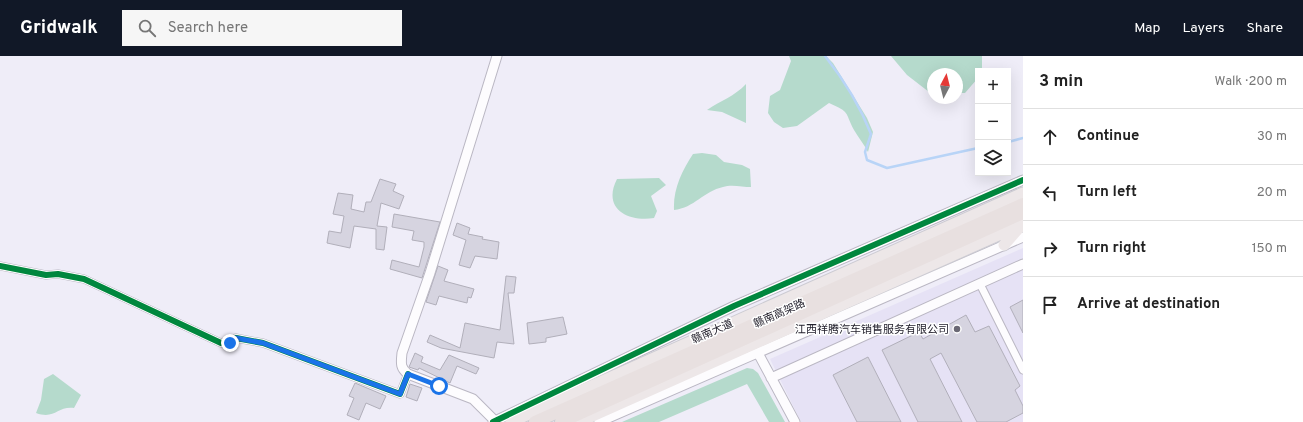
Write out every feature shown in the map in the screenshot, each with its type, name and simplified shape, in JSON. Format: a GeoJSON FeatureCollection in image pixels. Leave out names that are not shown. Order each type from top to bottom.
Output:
{"type":"FeatureCollection","features":[{"type":"Feature","properties":{"kind":"highway","name":"赣南高架路"},"geometry":{"type":"LineString","coordinates":[[535,422],[1023,204]]}},
{"type":"Feature","properties":{"kind":"highway","name":"赣南高架路"},"geometry":{"type":"LineString","coordinates":[[561,422],[1023,221]]}},
{"type":"Feature","properties":{"kind":"main road","name":"赣南大道"},"geometry":{"type":"LineString","coordinates":[[511,422],[1023,193]]}},
{"type":"Feature","properties":{"kind":"main road"},"geometry":{"type":"LineString","coordinates":[[1004,245],[1023,221]]}},
{"type":"Feature","properties":{"kind":"main road"},"geometry":{"type":"LineString","coordinates":[[579,422],[1023,221]]}},
{"type":"Feature","properties":{"kind":"street"},"geometry":{"type":"LineString","coordinates":[[495,56],[430,274],[402,353],[400,364],[402,370],[408,374],[473,399],[494,422],[734,306],[1023,180]]}},
{"type":"Feature","properties":{"kind":"street"},"geometry":{"type":"LineString","coordinates":[[598,422],[1023,237]]}},
{"type":"Feature","properties":{"kind":"street"},"geometry":{"type":"LineString","coordinates":[[771,378],[1023,264]]}},
{"type":"Feature","properties":{"kind":"street"},"geometry":{"type":"LineString","coordinates":[[0,266],[46,275],[58,274],[84,279],[111,290],[138,306],[221,343],[230,343],[236,338],[263,343],[400,394],[408,374]]}},
{"type":"Feature","properties":{"kind":"street"},"geometry":{"type":"LineString","coordinates":[[980,284],[1023,370]]}},
{"type":"Feature","properties":{"kind":"street"},"geometry":{"type":"LineString","coordinates":[[758,353],[795,422]]}},
{"type":"Feature","properties":{"kind":"shaded area"},"geometry":{"type":"Polygon","coordinates":[[[1023,248],[1023,422],[801,422],[770,359],[1023,248]]]}},
{"type":"Feature","properties":{"kind":"green space"},"geometry":{"type":"Polygon","coordinates":[[[789,56],[826,56],[833,63],[867,118],[873,132],[868,152],[854,130],[846,113],[829,103],[797,126],[783,128],[774,122],[768,113],[770,96],[780,90],[791,61],[789,56]]]}},
{"type":"Feature","properties":{"kind":"green space"},"geometry":{"type":"Polygon","coordinates":[[[891,56],[982,56],[982,68],[975,68],[975,81],[965,93],[963,93],[963,68],[927,68],[927,90],[907,75],[891,56]]]}},
{"type":"Feature","properties":{"kind":"green space"},"geometry":{"type":"Polygon","coordinates":[[[746,84],[746,123],[722,112],[707,110],[732,95],[746,84]]]}},
{"type":"Feature","properties":{"kind":"green space"},"geometry":{"type":"Polygon","coordinates":[[[702,153],[716,155],[724,162],[742,165],[750,169],[751,187],[726,186],[710,192],[681,209],[674,210],[675,195],[685,167],[693,154],[702,153]]]}},
{"type":"Feature","properties":{"kind":"green space"},"geometry":{"type":"Polygon","coordinates":[[[659,178],[666,185],[651,196],[657,211],[654,218],[644,219],[626,215],[615,205],[613,189],[617,179],[659,178]]]}},
{"type":"Feature","properties":{"kind":"green space"},"geometry":{"type":"Polygon","coordinates":[[[747,368],[753,369],[758,373],[785,422],[769,422],[747,384],[659,422],[622,422],[747,368]]]}},
{"type":"Feature","properties":{"kind":"green space"},"geometry":{"type":"Polygon","coordinates":[[[53,374],[81,395],[74,408],[64,409],[48,415],[36,413],[41,400],[44,379],[53,374]]]}},
{"type":"Feature","properties":{"kind":"building"},"geometry":{"type":"Polygon","coordinates":[[[380,179],[396,184],[393,191],[404,196],[399,209],[381,203],[377,226],[387,227],[384,250],[376,249],[376,229],[354,226],[350,248],[327,243],[329,231],[341,233],[344,216],[333,214],[338,193],[353,195],[351,209],[364,212],[366,202],[371,202],[380,179]]]}},
{"type":"Feature","properties":{"kind":"building"},"geometry":{"type":"Polygon","coordinates":[[[394,214],[440,222],[422,278],[390,269],[392,260],[419,267],[424,247],[424,242],[412,240],[414,231],[392,227],[394,214]]]}},
{"type":"Feature","properties":{"kind":"building"},"geometry":{"type":"Polygon","coordinates":[[[457,223],[470,228],[468,234],[483,237],[482,239],[499,242],[497,259],[475,256],[470,268],[459,265],[466,240],[453,235],[457,223]]]}},
{"type":"Feature","properties":{"kind":"building"},"geometry":{"type":"Polygon","coordinates":[[[438,266],[448,270],[444,281],[474,289],[471,298],[468,297],[467,303],[439,296],[436,305],[426,302],[438,266]]]}},
{"type":"Feature","properties":{"kind":"building"},"geometry":{"type":"Polygon","coordinates":[[[506,276],[516,277],[514,293],[508,293],[514,344],[497,342],[494,358],[441,348],[427,342],[430,335],[460,348],[465,323],[500,330],[506,276]]]}},
{"type":"Feature","properties":{"kind":"building"},"geometry":{"type":"Polygon","coordinates":[[[1023,300],[1023,333],[1010,307],[1023,300]]]}},
{"type":"Feature","properties":{"kind":"building"},"geometry":{"type":"Polygon","coordinates":[[[966,315],[975,332],[989,326],[1020,386],[1015,390],[1023,406],[1023,413],[1006,422],[977,422],[941,353],[930,359],[962,422],[918,422],[882,350],[919,332],[923,339],[966,315]]]}},
{"type":"Feature","properties":{"kind":"building"},"geometry":{"type":"Polygon","coordinates":[[[563,317],[567,334],[546,338],[546,342],[529,344],[527,323],[563,317]]]}},
{"type":"Feature","properties":{"kind":"building"},"geometry":{"type":"Polygon","coordinates":[[[415,353],[423,357],[421,362],[440,370],[449,355],[479,368],[476,374],[457,366],[450,383],[419,368],[418,370],[409,367],[415,353]]]}},
{"type":"Feature","properties":{"kind":"building"},"geometry":{"type":"Polygon","coordinates":[[[868,357],[901,422],[857,422],[833,375],[868,357]]]}},
{"type":"Feature","properties":{"kind":"building"},"geometry":{"type":"Polygon","coordinates":[[[355,383],[386,396],[380,409],[366,403],[359,420],[347,415],[354,398],[349,396],[355,383]]]}},
{"type":"Feature","properties":{"kind":"building"},"geometry":{"type":"Polygon","coordinates":[[[410,384],[422,388],[417,401],[406,397],[410,384]]]}},
{"type":"Feature","properties":{"kind":"waterway"},"geometry":{"type":"LineString","coordinates":[[825,56],[839,74],[851,94],[862,113],[871,134],[865,152],[867,160],[887,168],[975,149]]}},
{"type":"Feature","properties":{"kind":"waterway"},"geometry":{"type":"LineString","coordinates":[[1011,141],[1023,138]]}},
{"type":"Feature","properties":{"kind":"cycle path"},"geometry":{"type":"LineString","coordinates":[[493,422],[734,306],[1023,180]]}},
{"type":"Feature","properties":{"kind":"cycle path"},"geometry":{"type":"LineString","coordinates":[[0,266],[46,275],[58,274],[84,279],[221,343],[230,343],[236,338],[263,343],[400,394],[408,374]]}},
{"type":"Feature","properties":{"kind":"place","name":"江西祥腾汽车销售服务有限公司"},"geometry":{"type":"Point","coordinates":[957,329]}},
{"type":"Feature","properties":{"kind":"route"},"geometry":{"type":"LineString","coordinates":[[230,343],[236,338],[244,338],[263,343],[400,394],[408,374],[439,386]]}}]}
